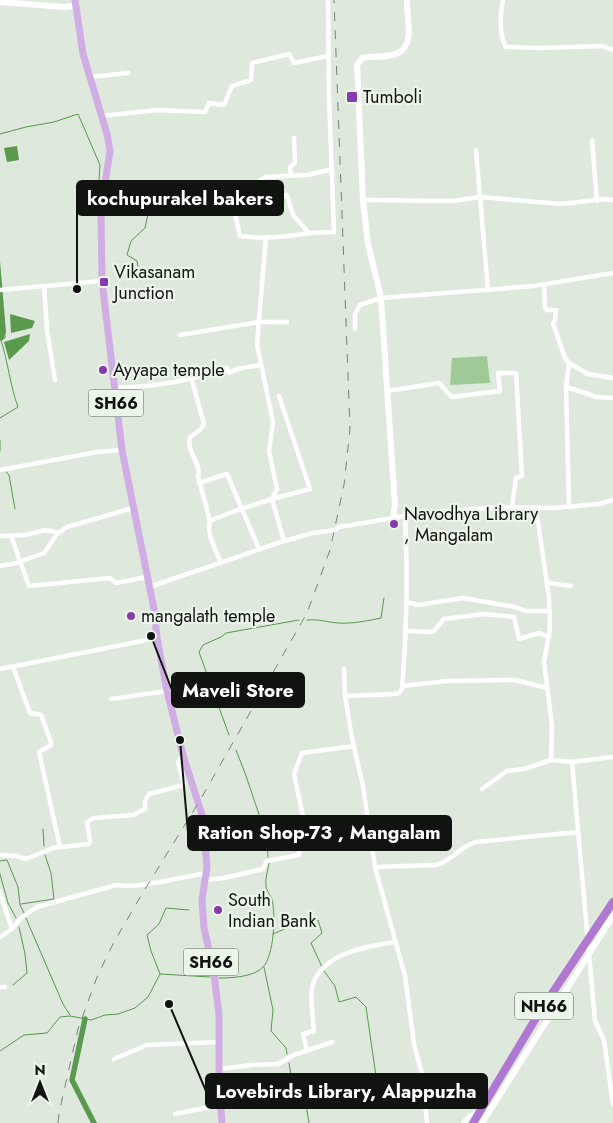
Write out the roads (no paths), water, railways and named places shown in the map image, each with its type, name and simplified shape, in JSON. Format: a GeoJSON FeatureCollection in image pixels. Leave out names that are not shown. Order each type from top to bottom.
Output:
{"type":"FeatureCollection","features":[{"type":"Feature","properties":{"kind":"highway","name":"NH66"},"geometry":{"type":"LineString","coordinates":[[473,1123],[539,1013],[612,906]]}},
{"type":"Feature","properties":{"kind":"main road","name":"SH66"},"geometry":{"type":"LineString","coordinates":[[77,2],[83,54],[107,134],[110,151],[101,209],[102,281],[112,352],[114,388],[122,450],[167,691],[183,754],[203,818],[206,845],[206,876],[202,900],[204,928],[213,967],[219,1014],[218,1069],[222,1123]]}},
{"type":"Feature","properties":{"kind":"street"},"geometry":{"type":"LineString","coordinates":[[233,205],[240,236],[256,238],[334,232],[328,0]]}},
{"type":"Feature","properties":{"kind":"street"},"geometry":{"type":"LineString","coordinates":[[393,518],[395,500],[380,298],[368,244],[363,200],[357,65],[362,58],[392,55],[405,47],[408,39],[407,0]]}},
{"type":"Feature","properties":{"kind":"street"},"geometry":{"type":"LineString","coordinates":[[503,0],[501,19],[503,40],[506,47],[602,46],[613,50]]}},
{"type":"Feature","properties":{"kind":"street"},"geometry":{"type":"LineString","coordinates":[[0,2],[64,7],[77,2]]}},
{"type":"Feature","properties":{"kind":"street"},"geometry":{"type":"LineString","coordinates":[[101,116],[157,110],[206,112],[209,103],[224,105],[232,86],[251,80],[252,63],[289,54],[294,64],[328,56]]}},
{"type":"Feature","properties":{"kind":"street"},"geometry":{"type":"LineString","coordinates":[[89,77],[128,73]]}},
{"type":"Feature","properties":{"kind":"street"},"geometry":{"type":"LineString","coordinates":[[291,176],[290,167],[295,163],[294,138]]}},
{"type":"Feature","properties":{"kind":"street"},"geometry":{"type":"LineString","coordinates":[[592,140],[597,201]]}},
{"type":"Feature","properties":{"kind":"street"},"geometry":{"type":"LineString","coordinates":[[476,150],[488,290]]}},
{"type":"Feature","properties":{"kind":"street"},"geometry":{"type":"LineString","coordinates":[[246,186],[264,177],[320,173],[332,169]]}},
{"type":"Feature","properties":{"kind":"street"},"geometry":{"type":"LineString","coordinates":[[256,196],[259,181]]}},
{"type":"Feature","properties":{"kind":"street"},"geometry":{"type":"LineString","coordinates":[[101,209],[131,201],[185,191],[216,191],[221,206],[233,205],[250,200],[256,196],[287,194],[293,215],[310,233]]}},
{"type":"Feature","properties":{"kind":"street"},"geometry":{"type":"LineString","coordinates":[[363,200],[453,201],[480,197],[562,204],[603,199],[613,200]]}},
{"type":"Feature","properties":{"kind":"street"},"geometry":{"type":"LineString","coordinates":[[266,237],[257,344],[273,422],[269,451],[277,489],[272,500],[284,541]]}},
{"type":"Feature","properties":{"kind":"street"},"geometry":{"type":"LineString","coordinates":[[355,329],[356,314],[360,305],[380,298],[544,284],[613,273]]}},
{"type":"Feature","properties":{"kind":"street"},"geometry":{"type":"LineString","coordinates":[[0,290],[102,281]]}},
{"type":"Feature","properties":{"kind":"street"},"geometry":{"type":"LineString","coordinates":[[544,284],[545,308],[547,310],[556,310],[553,323],[565,358],[570,364],[588,374],[613,378]]}},
{"type":"Feature","properties":{"kind":"street"},"geometry":{"type":"LineString","coordinates":[[44,286],[47,330],[55,380]]}},
{"type":"Feature","properties":{"kind":"street"},"geometry":{"type":"LineString","coordinates":[[180,335],[259,322],[287,322]]}},
{"type":"Feature","properties":{"kind":"street"},"geometry":{"type":"LineString","coordinates":[[569,506],[566,387],[570,364]]}},
{"type":"Feature","properties":{"kind":"street"},"geometry":{"type":"LineString","coordinates":[[114,388],[141,387],[213,373],[226,368],[229,373],[237,369],[260,365]]}},
{"type":"Feature","properties":{"kind":"street"},"geometry":{"type":"LineString","coordinates":[[386,391],[439,383],[452,397],[500,391],[498,373],[516,373],[522,476],[516,478],[512,507]]}},
{"type":"Feature","properties":{"kind":"street"},"geometry":{"type":"LineString","coordinates":[[191,377],[204,424],[200,430],[190,437],[189,442],[199,472],[199,483],[210,521],[210,536],[221,563]]}},
{"type":"Feature","properties":{"kind":"street"},"geometry":{"type":"LineString","coordinates":[[566,387],[597,396],[613,398]]}},
{"type":"Feature","properties":{"kind":"street"},"geometry":{"type":"LineString","coordinates":[[210,521],[242,509],[310,490],[279,396]]}},
{"type":"Feature","properties":{"kind":"street"},"geometry":{"type":"LineString","coordinates":[[0,470],[97,452],[122,450]]}},
{"type":"Feature","properties":{"kind":"street"},"geometry":{"type":"LineString","coordinates":[[199,483],[228,474],[259,549]]}},
{"type":"Feature","properties":{"kind":"street"},"geometry":{"type":"LineString","coordinates":[[149,587],[284,541],[313,533],[335,530],[339,527],[405,515],[512,507],[536,508],[599,504],[613,500]]}},
{"type":"Feature","properties":{"kind":"street"},"geometry":{"type":"LineString","coordinates":[[0,566],[44,554],[59,533],[66,527],[133,508]]}},
{"type":"Feature","properties":{"kind":"street"},"geometry":{"type":"LineString","coordinates":[[536,508],[536,521],[544,552],[550,611],[549,636],[544,662],[552,726],[551,760]]}},
{"type":"Feature","properties":{"kind":"street"},"geometry":{"type":"LineString","coordinates":[[345,696],[394,694],[399,693],[402,686],[406,631],[407,554],[405,515]]}},
{"type":"Feature","properties":{"kind":"street"},"geometry":{"type":"LineString","coordinates":[[0,536],[25,535],[46,530],[59,533]]}},
{"type":"Feature","properties":{"kind":"street"},"geometry":{"type":"LineString","coordinates":[[11,536],[29,586],[110,578],[116,583],[147,577]]}},
{"type":"Feature","properties":{"kind":"street"},"geometry":{"type":"LineString","coordinates":[[548,583],[571,586]]}},
{"type":"Feature","properties":{"kind":"street"},"geometry":{"type":"LineString","coordinates":[[406,602],[418,605],[463,598],[515,607],[526,611],[550,611]]}},
{"type":"Feature","properties":{"kind":"street"},"geometry":{"type":"LineString","coordinates":[[406,631],[433,632],[444,619],[483,614],[514,617],[519,639],[539,633],[549,636]]}},
{"type":"Feature","properties":{"kind":"street"},"geometry":{"type":"LineString","coordinates":[[0,670],[157,638]]}},
{"type":"Feature","properties":{"kind":"street"},"geometry":{"type":"LineString","coordinates":[[13,667],[30,713],[41,715],[51,742],[51,745],[39,752],[60,847]]}},
{"type":"Feature","properties":{"kind":"street"},"geometry":{"type":"LineString","coordinates":[[344,669],[345,696],[363,786],[375,867],[405,976],[414,1044],[422,1074],[426,1123]]}},
{"type":"Feature","properties":{"kind":"street"},"geometry":{"type":"LineString","coordinates":[[402,686],[448,682],[515,680],[547,688]]}},
{"type":"Feature","properties":{"kind":"street"},"geometry":{"type":"LineString","coordinates":[[111,699],[167,691]]}},
{"type":"Feature","properties":{"kind":"street"},"geometry":{"type":"LineString","coordinates":[[0,937],[26,914],[42,905],[116,885],[145,884],[252,872],[263,869],[267,860],[299,855],[299,846],[309,845],[294,774],[302,753],[354,746]]}},
{"type":"Feature","properties":{"kind":"street"},"geometry":{"type":"LineString","coordinates":[[0,856],[17,856],[26,859],[47,849],[89,844],[87,822],[93,818],[133,815],[146,809],[146,801],[149,794],[184,785],[178,762],[183,754]]}},
{"type":"Feature","properties":{"kind":"street"},"geometry":{"type":"LineString","coordinates":[[482,789],[506,771],[524,769],[551,760],[572,762],[613,757]]}},
{"type":"Feature","properties":{"kind":"street"},"geometry":{"type":"LineString","coordinates":[[572,762],[595,1021],[604,1040],[613,1104]]}},
{"type":"Feature","properties":{"kind":"street"},"geometry":{"type":"LineString","coordinates":[[206,845],[368,818]]}},
{"type":"Feature","properties":{"kind":"street"},"geometry":{"type":"LineString","coordinates":[[375,867],[436,865],[444,863],[466,846],[476,842],[578,832]]}},
{"type":"Feature","properties":{"kind":"street"},"geometry":{"type":"LineString","coordinates":[[0,892],[12,928]]}},
{"type":"Feature","properties":{"kind":"street"},"geometry":{"type":"LineString","coordinates":[[482,1123],[613,916]]}},
{"type":"Feature","properties":{"kind":"street"},"geometry":{"type":"LineString","coordinates":[[306,1051],[303,1034],[314,1031],[312,988],[319,973],[342,955],[368,946],[395,942]]}},
{"type":"Feature","properties":{"kind":"street"},"geometry":{"type":"LineString","coordinates":[[114,1059],[147,1044],[219,1042]]}},
{"type":"Feature","properties":{"kind":"street"},"geometry":{"type":"LineString","coordinates":[[218,1069],[278,1064],[291,1056],[332,1042]]}},
{"type":"Feature","properties":{"kind":"street"},"geometry":{"type":"LineString","coordinates":[[175,1114],[220,1105]]}},
{"type":"Feature","properties":{"kind":"street"},"geometry":{"type":"LineString","coordinates":[[464,1123],[468,1118],[479,1112]]}},
{"type":"Feature","properties":{"kind":"waterway"},"geometry":{"type":"LineString","coordinates":[[0,134],[54,122],[78,114],[100,165],[97,207]]}},
{"type":"Feature","properties":{"kind":"waterway"},"geometry":{"type":"LineString","coordinates":[[106,204],[129,197],[133,199]]}},
{"type":"Feature","properties":{"kind":"waterway"},"geometry":{"type":"LineString","coordinates":[[139,201],[146,203],[148,214],[145,228],[131,241],[127,255],[137,261],[140,280]]}},
{"type":"Feature","properties":{"kind":"waterway"},"geometry":{"type":"LineString","coordinates":[[0,339],[5,338],[5,335]]}},
{"type":"Feature","properties":{"kind":"waterway"},"geometry":{"type":"LineString","coordinates":[[0,418],[18,407],[1,340]]}},
{"type":"Feature","properties":{"kind":"waterway"},"geometry":{"type":"LineString","coordinates":[[0,440],[0,451]]}},
{"type":"Feature","properties":{"kind":"waterway"},"geometry":{"type":"LineString","coordinates":[[6,472],[9,475],[15,509]]}},
{"type":"Feature","properties":{"kind":"waterway"},"geometry":{"type":"LineString","coordinates":[[307,620],[348,623],[381,618],[384,598]]}},
{"type":"Feature","properties":{"kind":"waterway"},"geometry":{"type":"LineString","coordinates":[[229,735],[199,652],[203,645],[226,633],[299,620]]}},
{"type":"Feature","properties":{"kind":"waterway"},"geometry":{"type":"LineString","coordinates":[[236,750],[265,832]]}},
{"type":"Feature","properties":{"kind":"waterway"},"geometry":{"type":"LineString","coordinates":[[43,829],[44,846]]}},
{"type":"Feature","properties":{"kind":"waterway"},"geometry":{"type":"LineString","coordinates":[[267,839],[268,857]]}},
{"type":"Feature","properties":{"kind":"waterway"},"geometry":{"type":"LineString","coordinates":[[21,904],[54,899],[51,873],[45,855]]}},
{"type":"Feature","properties":{"kind":"waterway"},"geometry":{"type":"LineString","coordinates":[[0,861],[7,860],[18,887],[20,905],[24,913]]}},
{"type":"Feature","properties":{"kind":"waterway"},"geometry":{"type":"LineString","coordinates":[[219,978],[249,975],[259,970],[267,962],[272,945],[274,924],[272,900],[266,886],[269,863]]}},
{"type":"Feature","properties":{"kind":"waterway"},"geometry":{"type":"LineString","coordinates":[[0,874],[8,903],[16,918]]}},
{"type":"Feature","properties":{"kind":"waterway"},"geometry":{"type":"LineString","coordinates":[[160,974],[147,935],[159,924],[166,908],[189,910]]}},
{"type":"Feature","properties":{"kind":"waterway"},"geometry":{"type":"LineString","coordinates":[[25,916],[63,1004],[70,1015]]}},
{"type":"Feature","properties":{"kind":"waterway"},"geometry":{"type":"LineString","coordinates":[[273,934],[294,925],[318,920],[322,933],[311,943],[322,967]]}},
{"type":"Feature","properties":{"kind":"waterway"},"geometry":{"type":"LineString","coordinates":[[13,985],[27,973],[19,927]]}},
{"type":"Feature","properties":{"kind":"waterway"},"geometry":{"type":"LineString","coordinates":[[264,967],[273,1010],[271,1031],[286,1048],[287,1054]]}},
{"type":"Feature","properties":{"kind":"waterway"},"geometry":{"type":"LineString","coordinates":[[324,971],[335,986],[339,1002],[356,997],[366,1007],[376,1076]]}},
{"type":"Feature","properties":{"kind":"waterway"},"geometry":{"type":"LineString","coordinates":[[0,1051],[24,1035],[47,1033],[60,1017],[70,1016],[91,1020],[135,1008],[148,997],[160,974],[210,977]]}},
{"type":"Feature","properties":{"kind":"waterway"},"geometry":{"type":"LineString","coordinates":[[85,1019],[72,1080],[94,1123]]}},
{"type":"Feature","properties":{"kind":"waterway"},"geometry":{"type":"LineString","coordinates":[[289,1063],[291,1075],[305,1099],[309,1123]]}},
{"type":"Feature","properties":{"kind":"railway"},"geometry":{"type":"LineString","coordinates":[[58,1123],[78,1029],[97,977],[113,944],[199,802],[307,613],[330,550],[344,485],[350,429],[334,0]]}},
{"type":"Feature","properties":{"kind":"place","name":"Tumboli"},"geometry":{"type":"Point","coordinates":[352,97]}},
{"type":"Feature","properties":{"kind":"place","name":"Vikasanam Junction"},"geometry":{"type":"Point","coordinates":[104,282]}},
{"type":"Feature","properties":{"kind":"place","name":"kochupurakel bakers"},"geometry":{"type":"Point","coordinates":[77,289]}},
{"type":"Feature","properties":{"kind":"place","name":"Ayyapa temple"},"geometry":{"type":"Point","coordinates":[103,370]}},
{"type":"Feature","properties":{"kind":"place","name":"Navodhya Library , Mangalam"},"geometry":{"type":"Point","coordinates":[394,524]}},
{"type":"Feature","properties":{"kind":"place","name":"mangalath temple"},"geometry":{"type":"Point","coordinates":[131,616]}},
{"type":"Feature","properties":{"kind":"place","name":"Maveli Store"},"geometry":{"type":"Point","coordinates":[151,636]}},
{"type":"Feature","properties":{"kind":"place","name":"Ration Shop-73 , Mangalam"},"geometry":{"type":"Point","coordinates":[180,740]}},
{"type":"Feature","properties":{"kind":"place","name":"South Indian Bank"},"geometry":{"type":"Point","coordinates":[218,910]}},
{"type":"Feature","properties":{"kind":"place","name":"Lovebirds Library, Alappuzha"},"geometry":{"type":"Point","coordinates":[169,1004]}}]}
